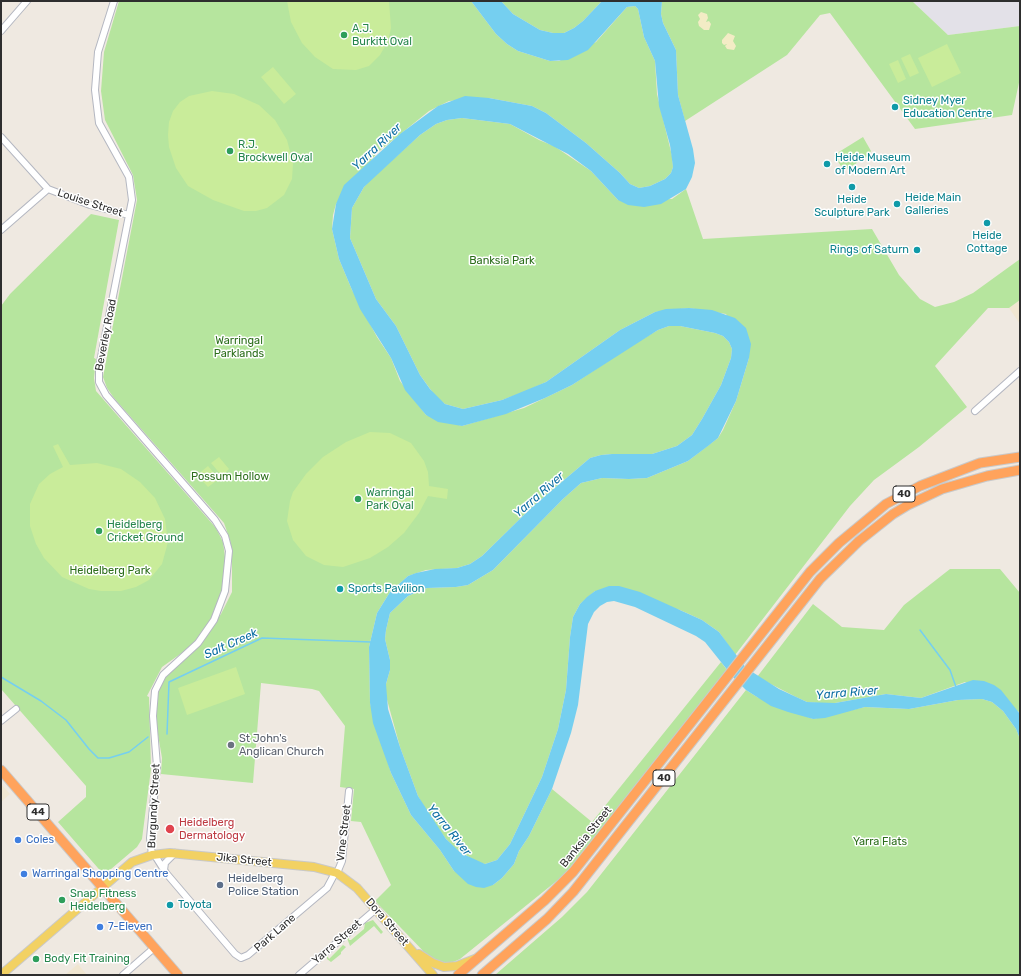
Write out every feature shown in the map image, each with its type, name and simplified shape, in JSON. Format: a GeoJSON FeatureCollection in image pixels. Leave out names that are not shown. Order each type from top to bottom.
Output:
{"type":"FeatureCollection","features":[{"type":"Feature","properties":{"kind":"highway","name":"40"},"geometry":{"type":"LineString","coordinates":[[966,467],[994,459],[1020,457]]}},
{"type":"Feature","properties":{"kind":"highway"},"geometry":{"type":"LineString","coordinates":[[966,467],[970,481]]}},
{"type":"Feature","properties":{"kind":"highway","name":"Banksia Street"},"geometry":{"type":"LineString","coordinates":[[458,975],[545,900],[568,878],[714,696],[810,572],[839,543],[886,504],[920,486],[966,467]]}},
{"type":"Feature","properties":{"kind":"highway","name":"40"},"geometry":{"type":"LineString","coordinates":[[482,975],[542,924],[573,892],[820,579],[859,541],[893,514],[942,489],[1020,470]]}},
{"type":"Feature","properties":{"kind":"highway","name":"44"},"geometry":{"type":"LineString","coordinates":[[1,770],[178,975]]}},
{"type":"Feature","properties":{"kind":"main road","name":"Jika Street"},"geometry":{"type":"LineString","coordinates":[[153,855],[175,853],[314,867],[336,873]]}},
{"type":"Feature","properties":{"kind":"main road","name":"Burgundy Street"},"geometry":{"type":"LineString","coordinates":[[2,975],[132,862],[153,855]]}},
{"type":"Feature","properties":{"kind":"main road","name":"Dora Street"},"geometry":{"type":"LineString","coordinates":[[336,873],[354,885],[431,974]]}},
{"type":"Feature","properties":{"kind":"main road"},"geometry":{"type":"LineString","coordinates":[[410,948],[433,963],[444,967],[457,966],[477,958]]}},
{"type":"Feature","properties":{"kind":"street"},"geometry":{"type":"LineString","coordinates":[[1,31],[26,1]]}},
{"type":"Feature","properties":{"kind":"street","name":"Beverley Road"},"geometry":{"type":"LineString","coordinates":[[114,1],[98,52],[95,90],[99,123],[129,177],[132,200],[99,367],[100,386],[106,395],[216,520],[225,536],[229,551],[225,591],[214,620],[198,643],[172,665]]}},
{"type":"Feature","properties":{"kind":"street","name":"Louise Street"},"geometry":{"type":"LineString","coordinates":[[1,137],[48,189],[90,205],[129,215]]}},
{"type":"Feature","properties":{"kind":"street"},"geometry":{"type":"LineString","coordinates":[[1,230],[48,189]]}},
{"type":"Feature","properties":{"kind":"street"},"geometry":{"type":"LineString","coordinates":[[975,411],[1020,371]]}},
{"type":"Feature","properties":{"kind":"street","name":"Burgundy Street"},"geometry":{"type":"LineString","coordinates":[[153,855],[150,838],[157,766],[153,724],[153,698],[160,678],[172,665]]}},
{"type":"Feature","properties":{"kind":"street"},"geometry":{"type":"LineString","coordinates":[[1,721],[16,708]]}},
{"type":"Feature","properties":{"kind":"street","name":"Vine Street"},"geometry":{"type":"LineString","coordinates":[[336,873],[342,861],[349,791]]}},
{"type":"Feature","properties":{"kind":"street"},"geometry":{"type":"LineString","coordinates":[[164,871],[164,865],[175,853]]}},
{"type":"Feature","properties":{"kind":"street","name":"Park Lane"},"geometry":{"type":"LineString","coordinates":[[153,855],[164,871],[235,954],[241,958],[248,955],[327,888],[336,873]]}},
{"type":"Feature","properties":{"kind":"street","name":"Yarra Street"},"geometry":{"type":"LineString","coordinates":[[299,975],[376,909]]}},
{"type":"Feature","properties":{"kind":"street"},"geometry":{"type":"LineString","coordinates":[[123,975],[154,948]]}},
{"type":"Feature","properties":{"kind":"shaded area"},"geometry":{"type":"Polygon","coordinates":[[[912,1],[1020,1],[1020,26],[948,35],[912,1]]]}},
{"type":"Feature","properties":{"kind":"shaded area"},"geometry":{"type":"Polygon","coordinates":[[[1020,300],[1020,324],[1009,308],[1020,300]]]}},
{"type":"Feature","properties":{"kind":"shaded area"},"geometry":{"type":"Polygon","coordinates":[[[1,784],[10,794],[1,802],[1,784]]]}},
{"type":"Feature","properties":{"kind":"shaded area"},"geometry":{"type":"Polygon","coordinates":[[[78,964],[87,975],[65,975],[78,964]]]}},
{"type":"Feature","properties":{"kind":"green space","name":"Warringal Parklands"},"geometry":{"type":"Polygon","coordinates":[[[119,1],[471,1],[496,34],[507,44],[518,51],[550,61],[559,61],[596,42],[627,7],[635,6],[638,9],[644,37],[655,61],[657,94],[672,156],[673,167],[671,173],[665,179],[650,186],[639,188],[630,184],[620,173],[586,143],[546,113],[532,106],[489,98],[449,101],[429,111],[377,153],[336,204],[333,215],[332,229],[339,259],[352,290],[377,337],[391,358],[400,381],[426,415],[462,426],[524,408],[572,385],[629,347],[658,330],[669,326],[680,326],[715,333],[723,336],[729,342],[732,349],[731,358],[721,385],[692,435],[677,446],[652,454],[612,454],[590,458],[531,508],[482,556],[470,564],[457,568],[426,570],[408,576],[390,592],[377,613],[369,647],[370,703],[391,773],[411,815],[440,850],[454,871],[493,885],[502,878],[514,864],[519,851],[529,836],[552,789],[592,822],[721,662],[727,670],[631,794],[564,875],[460,959],[451,963],[439,962],[428,956],[375,901],[391,885],[361,822],[351,821],[354,789],[340,787],[345,726],[319,691],[261,683],[253,783],[161,774],[162,758],[156,723],[157,693],[164,678],[201,643],[221,614],[232,592],[232,556],[230,540],[224,523],[114,398],[107,388],[103,377],[137,200],[133,175],[105,120],[101,91],[104,52],[119,1]]]}},
{"type":"Feature","properties":{"kind":"green space","name":"A.J. Burkitt Oval"},"geometry":{"type":"Polygon","coordinates":[[[287,1],[389,1],[391,28],[388,41],[380,55],[369,66],[356,70],[333,69],[315,57],[302,43],[291,22],[287,1]]]}},
{"type":"Feature","properties":{"kind":"green space"},"geometry":{"type":"Polygon","coordinates":[[[501,1],[602,1],[583,21],[574,28],[564,33],[553,33],[540,30],[513,14],[501,1]]]}},
{"type":"Feature","properties":{"kind":"green space"},"geometry":{"type":"Polygon","coordinates":[[[662,1],[912,1],[948,35],[1020,26],[1020,78],[1012,115],[915,129],[830,13],[820,15],[787,55],[685,121],[678,95],[676,50],[663,23],[661,14],[662,1]]]}},
{"type":"Feature","properties":{"kind":"green space"},"geometry":{"type":"Polygon","coordinates":[[[947,44],[961,73],[932,87],[918,58],[947,44]]]}},
{"type":"Feature","properties":{"kind":"green space"},"geometry":{"type":"Polygon","coordinates":[[[910,54],[919,73],[910,77],[901,58],[910,54]]]}},
{"type":"Feature","properties":{"kind":"green space"},"geometry":{"type":"Polygon","coordinates":[[[898,60],[906,79],[898,83],[889,64],[898,60]]]}},
{"type":"Feature","properties":{"kind":"green space"},"geometry":{"type":"Polygon","coordinates":[[[273,67],[296,94],[284,104],[261,77],[273,67]]]}},
{"type":"Feature","properties":{"kind":"green space","name":"R.J. Brockwell Oval"},"geometry":{"type":"Polygon","coordinates":[[[212,91],[234,94],[259,105],[275,120],[287,140],[293,163],[292,179],[284,195],[267,208],[256,211],[244,211],[213,200],[188,186],[176,168],[169,147],[168,135],[169,122],[173,111],[180,102],[189,96],[212,91]]]}},
{"type":"Feature","properties":{"kind":"green space","name":"Banksia Park"},"geometry":{"type":"Polygon","coordinates":[[[462,118],[510,124],[539,140],[554,146],[591,171],[618,200],[672,199],[686,189],[703,239],[872,229],[899,275],[920,299],[935,307],[954,302],[973,293],[1020,259],[1020,300],[1009,308],[988,308],[935,366],[967,407],[919,447],[874,480],[850,506],[735,655],[719,632],[702,620],[680,610],[595,591],[580,604],[573,617],[566,690],[558,729],[542,777],[510,844],[497,860],[485,864],[479,863],[456,849],[446,839],[427,813],[418,796],[400,747],[386,696],[386,684],[390,670],[390,660],[385,639],[390,613],[408,596],[417,592],[427,588],[468,585],[493,570],[563,499],[581,483],[602,478],[647,478],[688,461],[718,438],[723,430],[736,401],[749,358],[726,314],[689,308],[655,312],[620,330],[546,382],[524,392],[502,400],[463,409],[445,404],[436,397],[420,375],[396,326],[376,299],[350,238],[352,208],[369,181],[420,135],[436,124],[447,120],[462,118]]]}},
{"type":"Feature","properties":{"kind":"green space"},"geometry":{"type":"Polygon","coordinates":[[[863,137],[871,151],[868,156],[844,171],[834,155],[863,137]]]}},
{"type":"Feature","properties":{"kind":"green space","name":"Heidelberg Park"},"geometry":{"type":"Polygon","coordinates":[[[91,214],[119,220],[94,358],[96,359],[94,378],[96,391],[216,528],[223,542],[225,557],[223,587],[212,619],[193,645],[162,667],[147,696],[149,697],[151,769],[142,839],[137,847],[104,875],[58,822],[86,797],[86,786],[1,689],[1,306],[10,294],[91,214]]]}},
{"type":"Feature","properties":{"kind":"green space","name":"Warringal Park Oval"},"geometry":{"type":"Polygon","coordinates":[[[370,432],[390,433],[411,443],[424,461],[428,472],[429,486],[448,489],[447,499],[428,496],[419,513],[404,533],[388,547],[370,558],[343,567],[324,565],[306,556],[293,540],[287,521],[293,492],[306,474],[323,457],[346,442],[370,432]]]}},
{"type":"Feature","properties":{"kind":"green space","name":"Heidelberg Cricket Ground"},"geometry":{"type":"Polygon","coordinates":[[[58,444],[70,465],[97,463],[121,469],[140,482],[155,498],[165,519],[168,542],[162,564],[149,580],[136,587],[121,591],[101,591],[89,589],[62,577],[44,558],[36,544],[30,526],[30,504],[39,484],[50,474],[63,467],[53,446],[58,444]]]}},
{"type":"Feature","properties":{"kind":"green space"},"geometry":{"type":"Polygon","coordinates":[[[219,457],[229,469],[222,476],[211,463],[219,457]]]}},
{"type":"Feature","properties":{"kind":"green space"},"geometry":{"type":"Polygon","coordinates":[[[208,466],[219,479],[208,487],[197,475],[208,466]]]}},
{"type":"Feature","properties":{"kind":"green space"},"geometry":{"type":"Polygon","coordinates":[[[950,569],[1000,569],[1020,593],[1020,714],[1019,712],[965,682],[921,698],[886,694],[835,703],[818,703],[807,702],[757,677],[813,604],[842,627],[884,630],[904,605],[950,569]]]}},
{"type":"Feature","properties":{"kind":"green space"},"geometry":{"type":"Polygon","coordinates":[[[236,667],[245,694],[187,715],[178,688],[236,667]]]}},
{"type":"Feature","properties":{"kind":"green space","name":"Yarra Flats"},"geometry":{"type":"Polygon","coordinates":[[[746,690],[757,697],[813,719],[865,707],[909,709],[958,700],[982,699],[992,702],[1003,711],[1016,729],[1020,739],[1020,975],[495,975],[562,917],[587,892],[746,690]]]}},
{"type":"Feature","properties":{"kind":"green space"},"geometry":{"type":"Polygon","coordinates":[[[373,920],[383,932],[381,934],[374,926],[350,946],[347,938],[349,937],[349,940],[351,940],[364,929],[365,923],[373,920]]]}},
{"type":"Feature","properties":{"kind":"green space"},"geometry":{"type":"Polygon","coordinates":[[[343,945],[346,947],[341,954],[331,962],[327,959],[327,955],[329,959],[343,945]]]}},
{"type":"Feature","properties":{"kind":"sand"},"geometry":{"type":"Polygon","coordinates":[[[701,12],[707,14],[708,18],[706,22],[709,21],[711,24],[709,30],[704,30],[699,26],[698,22],[700,19],[698,15],[701,12]]]}},
{"type":"Feature","properties":{"kind":"sand"},"geometry":{"type":"Polygon","coordinates":[[[728,33],[735,36],[733,41],[736,46],[734,50],[727,49],[725,46],[727,44],[724,45],[722,43],[722,40],[728,33]]]}},
{"type":"Feature","properties":{"kind":"water"},"geometry":{"type":"Polygon","coordinates":[[[471,1],[501,1],[513,14],[540,30],[553,33],[564,33],[583,21],[602,1],[662,1],[661,14],[663,23],[676,50],[678,95],[693,149],[695,163],[692,177],[686,189],[661,204],[644,207],[628,205],[618,200],[591,171],[568,154],[510,124],[462,118],[447,120],[436,124],[420,135],[364,187],[352,208],[350,238],[376,299],[396,326],[420,375],[430,389],[445,404],[463,409],[502,400],[546,382],[620,330],[655,312],[666,309],[689,308],[712,310],[735,318],[746,328],[751,344],[749,358],[736,401],[718,438],[688,461],[647,478],[602,478],[581,483],[563,499],[493,570],[468,585],[427,588],[417,592],[408,596],[390,613],[385,639],[390,660],[390,670],[386,684],[388,709],[418,796],[446,839],[461,853],[485,864],[497,860],[510,844],[542,777],[558,729],[566,690],[573,617],[580,604],[587,597],[595,591],[609,586],[619,586],[640,592],[702,620],[719,632],[746,668],[779,689],[807,702],[835,703],[886,694],[921,698],[973,680],[984,681],[1001,690],[1020,714],[1020,739],[1016,729],[1003,711],[992,702],[982,699],[958,700],[909,709],[865,707],[825,718],[813,719],[788,712],[771,706],[746,690],[733,677],[705,642],[696,636],[635,607],[614,601],[607,602],[600,606],[594,612],[588,624],[578,705],[571,733],[552,789],[529,836],[519,851],[514,864],[502,878],[493,885],[484,888],[468,884],[454,871],[440,850],[411,815],[391,773],[373,723],[370,703],[369,647],[377,613],[390,592],[408,576],[435,569],[457,568],[470,564],[482,556],[531,508],[590,458],[612,454],[652,454],[677,446],[692,435],[702,419],[721,385],[731,358],[732,349],[729,342],[723,336],[715,333],[680,326],[669,326],[658,330],[572,385],[506,414],[462,426],[438,422],[426,415],[405,390],[391,358],[360,309],[339,259],[332,229],[336,204],[344,185],[400,134],[438,106],[465,96],[489,98],[532,106],[546,113],[586,143],[620,173],[630,184],[639,188],[650,186],[665,179],[671,173],[673,167],[670,145],[659,106],[655,61],[644,37],[638,9],[635,6],[627,7],[588,50],[568,60],[550,61],[518,51],[507,44],[496,34],[471,1]]]}},
{"type":"Feature","properties":{"kind":"waterway"},"geometry":{"type":"LineString","coordinates":[[920,630],[950,670],[956,687]]}},
{"type":"Feature","properties":{"kind":"waterway","name":"Salt Creek"},"geometry":{"type":"LineString","coordinates":[[167,734],[169,682],[262,638],[371,642]]}},
{"type":"Feature","properties":{"kind":"waterway","name":"Salt Creek"},"geometry":{"type":"LineString","coordinates":[[1,677],[41,701],[66,720],[98,758],[109,758],[129,752],[148,737]]}},
{"type":"Feature","properties":{"kind":"place","name":"A.J. Burkitt Oval"},"geometry":{"type":"Point","coordinates":[344,35]}},
{"type":"Feature","properties":{"kind":"place","name":"Sidney Myer Education Centre"},"geometry":{"type":"Point","coordinates":[895,107]}},
{"type":"Feature","properties":{"kind":"place","name":"R.J. Brockwell Oval"},"geometry":{"type":"Point","coordinates":[230,151]}},
{"type":"Feature","properties":{"kind":"place","name":"Heide Museum of Modern Art"},"geometry":{"type":"Point","coordinates":[827,164]}},
{"type":"Feature","properties":{"kind":"place","name":"Heide Sculpture Park"},"geometry":{"type":"Point","coordinates":[852,187]}},
{"type":"Feature","properties":{"kind":"place","name":"Heide Main Galleries"},"geometry":{"type":"Point","coordinates":[897,204]}},
{"type":"Feature","properties":{"kind":"place","name":"Heide Cottage"},"geometry":{"type":"Point","coordinates":[987,223]}},
{"type":"Feature","properties":{"kind":"place","name":"Rings of Saturn"},"geometry":{"type":"Point","coordinates":[917,250]}},
{"type":"Feature","properties":{"kind":"place","name":"Warringal Park Oval"},"geometry":{"type":"Point","coordinates":[358,499]}},
{"type":"Feature","properties":{"kind":"place","name":"Heidelberg Cricket Ground"},"geometry":{"type":"Point","coordinates":[99,531]}},
{"type":"Feature","properties":{"kind":"place","name":"Sports Pavilion"},"geometry":{"type":"Point","coordinates":[340,589]}},
{"type":"Feature","properties":{"kind":"place","name":"St John's Anglican Church"},"geometry":{"type":"Point","coordinates":[231,745]}},
{"type":"Feature","properties":{"kind":"place","name":"Heidelberg Dermatology"},"geometry":{"type":"Point","coordinates":[170,829]}},
{"type":"Feature","properties":{"kind":"place","name":"Coles"},"geometry":{"type":"Point","coordinates":[18,840]}},
{"type":"Feature","properties":{"kind":"place","name":"Warringal Shopping Centre"},"geometry":{"type":"Point","coordinates":[24,874]}},
{"type":"Feature","properties":{"kind":"place","name":"Heidelberg Police Station"},"geometry":{"type":"Point","coordinates":[220,885]}},
{"type":"Feature","properties":{"kind":"place","name":"Snap Fitness Heidelberg"},"geometry":{"type":"Point","coordinates":[62,900]}},
{"type":"Feature","properties":{"kind":"place","name":"Toyota"},"geometry":{"type":"Point","coordinates":[170,905]}},
{"type":"Feature","properties":{"kind":"place","name":"7-Eleven"},"geometry":{"type":"Point","coordinates":[100,927]}},
{"type":"Feature","properties":{"kind":"place","name":"Body Fit Training"},"geometry":{"type":"Point","coordinates":[36,959]}},
{"type":"Feature","properties":{"kind":"water label","name":"Yarra River"},"geometry":{"type":"Point","coordinates":[377,147]}},
{"type":"Feature","properties":{"kind":"water label","name":"Yarra River"},"geometry":{"type":"Point","coordinates":[539,495]}},
{"type":"Feature","properties":{"kind":"water label","name":"Yarra River"},"geometry":{"type":"Point","coordinates":[847,693]}},
{"type":"Feature","properties":{"kind":"water label","name":"Yarra River"},"geometry":{"type":"Point","coordinates":[449,830]}},
{"type":"Feature","properties":{"kind":"park label","name":"Possum Hollow"},"geometry":{"type":"Point","coordinates":[230,477]}}]}
